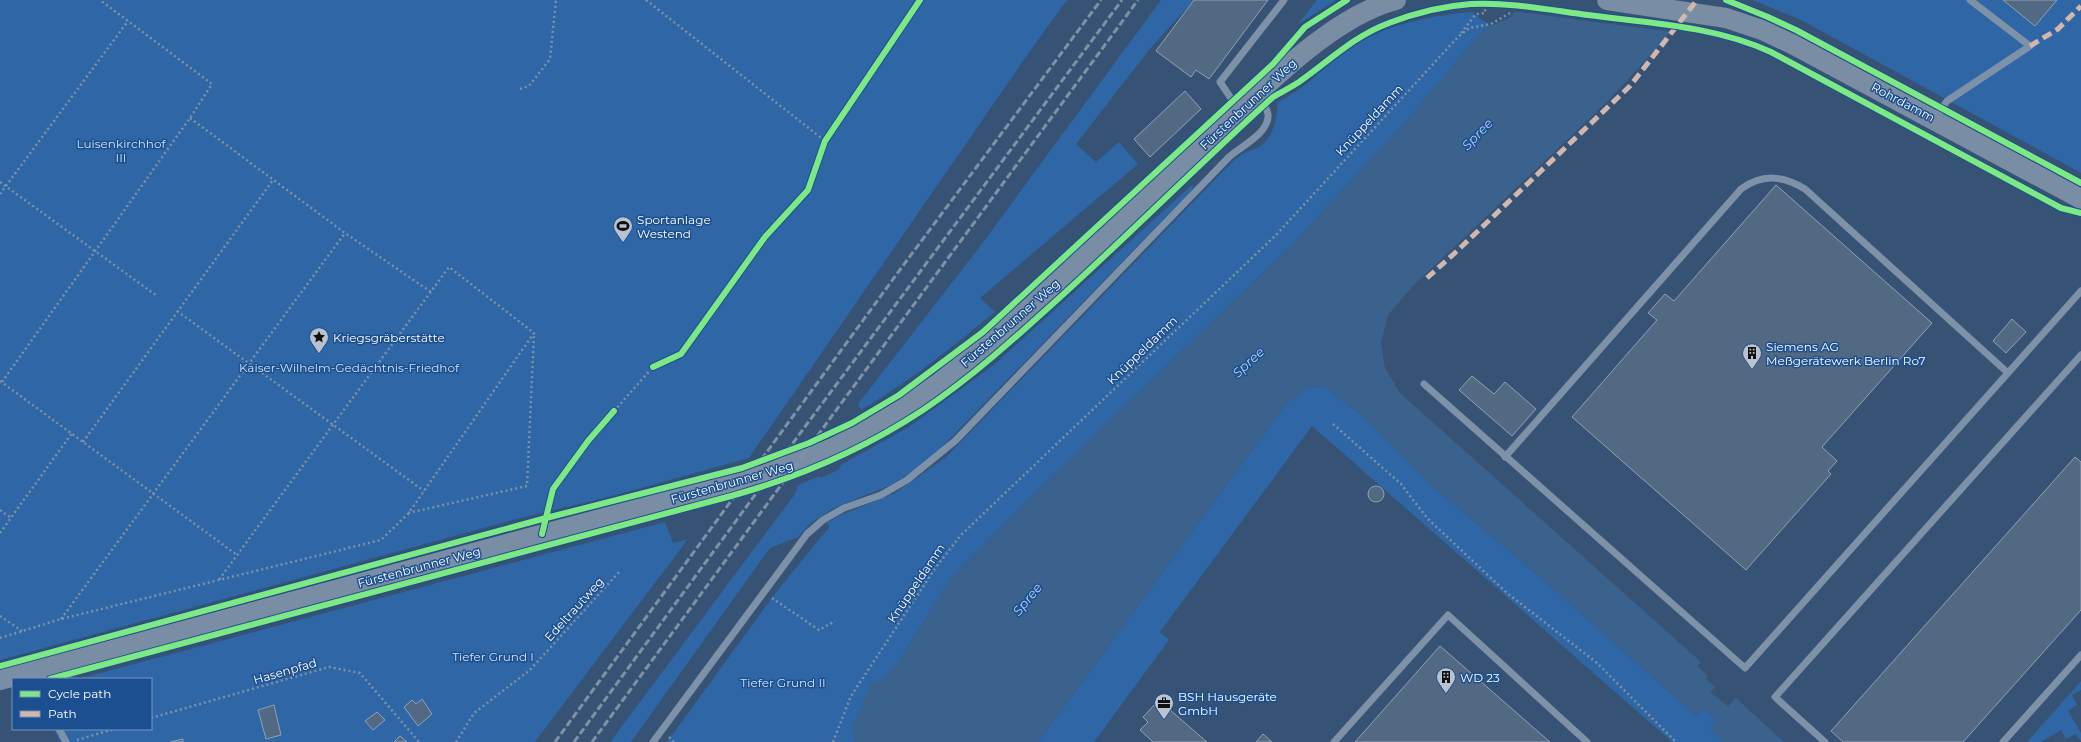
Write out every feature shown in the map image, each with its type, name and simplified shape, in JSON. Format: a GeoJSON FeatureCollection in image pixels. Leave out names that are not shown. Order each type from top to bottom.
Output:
{"type":"FeatureCollection","features":[{"type":"Feature","properties":{"kind":"main road","name":"Fürstenbrunner Weg"},"geometry":{"type":"LineString","coordinates":[[14,678],[34,675],[542,534],[728,486],[800,462],[835,447],[913,401],[970,360],[1052,287],[1292,63],[1332,31],[1370,10],[1396,0]]}},
{"type":"Feature","properties":{"kind":"main road","name":"Rohrdamm"},"geometry":{"type":"LineString","coordinates":[[1607,0],[1719,16],[1762,30],[1792,44],[1934,119],[2081,199]]}},
{"type":"Feature","properties":{"kind":"main road","name":"Fürstenbrunner Weg"},"geometry":{"type":"LineString","coordinates":[[0,680],[12,678]]}},
{"type":"Feature","properties":{"kind":"lane"},"geometry":{"type":"LineString","coordinates":[[1240,111],[1220,82],[1284,0]]}},
{"type":"Feature","properties":{"kind":"lane"},"geometry":{"type":"LineString","coordinates":[[1934,119],[1948,101],[2030,46],[1970,0]]}},
{"type":"Feature","properties":{"kind":"lane"},"geometry":{"type":"LineString","coordinates":[[653,742],[807,534],[823,520],[844,508],[881,495],[907,480],[955,441],[1229,157],[1260,134],[1268,120],[1268,113],[1257,95]]}},
{"type":"Feature","properties":{"kind":"lane"},"geometry":{"type":"LineString","coordinates":[[1505,457],[1741,189],[1750,182],[1762,178],[1776,177],[1792,181],[1805,189],[2008,373]]}},
{"type":"Feature","properties":{"kind":"lane"},"geometry":{"type":"LineString","coordinates":[[1424,384],[1745,668],[2008,373],[2079,296]]}},
{"type":"Feature","properties":{"kind":"lane"},"geometry":{"type":"LineString","coordinates":[[1825,742],[1774,697],[2081,354]]}},
{"type":"Feature","properties":{"kind":"lane"},"geometry":{"type":"LineString","coordinates":[[1334,742],[1448,615],[1587,742]]}},
{"type":"Feature","properties":{"kind":"lane"},"geometry":{"type":"LineString","coordinates":[[2004,742],[2081,655]]}},
{"type":"Feature","properties":{"kind":"lane"},"geometry":{"type":"LineString","coordinates":[[60,730],[66,742]]}},
{"type":"Feature","properties":{"kind":"path"},"geometry":{"type":"LineString","coordinates":[[100,0],[212,84],[190,118],[1,381],[237,555]]}},
{"type":"Feature","properties":{"kind":"path"},"geometry":{"type":"LineString","coordinates":[[520,89],[529,86],[550,59],[556,0]]}},
{"type":"Feature","properties":{"kind":"path"},"geometry":{"type":"LineString","coordinates":[[646,0],[825,141]]}},
{"type":"Feature","properties":{"kind":"path"},"geometry":{"type":"LineString","coordinates":[[1458,37],[1476,14],[1485,13],[1488,5],[1478,4]]}},
{"type":"Feature","properties":{"kind":"path"},"geometry":{"type":"LineString","coordinates":[[0,194],[128,21]]}},
{"type":"Feature","properties":{"kind":"path"},"geometry":{"type":"LineString","coordinates":[[190,118],[345,233],[431,292]]}},
{"type":"Feature","properties":{"kind":"path"},"geometry":{"type":"LineString","coordinates":[[83,442],[273,180]]}},
{"type":"Feature","properties":{"kind":"path"},"geometry":{"type":"LineString","coordinates":[[0,182],[157,296]]}},
{"type":"Feature","properties":{"kind":"path"},"geometry":{"type":"LineString","coordinates":[[61,619],[345,233]]}},
{"type":"Feature","properties":{"kind":"path"},"geometry":{"type":"LineString","coordinates":[[218,581],[449,268],[534,333]]}},
{"type":"Feature","properties":{"kind":"path"},"geometry":{"type":"LineString","coordinates":[[177,311],[424,491]]}},
{"type":"Feature","properties":{"kind":"path"},"geometry":{"type":"LineString","coordinates":[[0,638],[61,619],[381,540],[408,514],[534,333]]}},
{"type":"Feature","properties":{"kind":"path"},"geometry":{"type":"LineString","coordinates":[[408,514],[527,486],[534,333]]}},
{"type":"Feature","properties":{"kind":"path"},"geometry":{"type":"LineString","coordinates":[[614,411],[653,367]]}},
{"type":"Feature","properties":{"kind":"path"},"geometry":{"type":"LineString","coordinates":[[1333,424],[1401,484],[1427,518],[1461,551],[1507,593],[1597,663],[1676,742]]}},
{"type":"Feature","properties":{"kind":"path"},"geometry":{"type":"LineString","coordinates":[[0,533],[72,433]]}},
{"type":"Feature","properties":{"kind":"path"},"geometry":{"type":"LineString","coordinates":[[0,510],[11,518]]}},
{"type":"Feature","properties":{"kind":"path"},"geometry":{"type":"LineString","coordinates":[[764,592],[819,630],[835,621]]}},
{"type":"Feature","properties":{"kind":"path"},"geometry":{"type":"LineString","coordinates":[[0,616],[23,632]]}},
{"type":"Feature","properties":{"kind":"path"},"geometry":{"type":"LineString","coordinates":[[76,740],[111,730]]}},
{"type":"Feature","properties":{"kind":"green space"},"geometry":{"type":"Polygon","coordinates":[[[0,0],[1067,0],[1030,51],[749,458],[605,498],[524,517],[0,660],[0,0]]]}},
{"type":"Feature","properties":{"kind":"green space"},"geometry":{"type":"Polygon","coordinates":[[[1161,0],[1194,0],[1149,50],[1076,144],[1096,162],[1119,142],[1138,164],[980,298],[995,312],[913,376],[861,410],[858,404],[981,245],[1161,0]]]}},
{"type":"Feature","properties":{"kind":"green space"},"geometry":{"type":"Polygon","coordinates":[[[1317,0],[1336,0],[1297,25],[1317,0]]]}},
{"type":"Feature","properties":{"kind":"green space"},"geometry":{"type":"Polygon","coordinates":[[[1752,0],[2081,0],[2081,173],[1799,19],[1752,0]]]}},
{"type":"Feature","properties":{"kind":"green space","name":"Tiefer Grund II"},"geometry":{"type":"Polygon","coordinates":[[[1472,12],[1490,26],[1510,17],[1484,29],[1411,116],[1291,246],[1036,492],[952,577],[896,666],[883,680],[877,683],[852,728],[855,742],[667,742],[773,596],[830,526],[826,523],[841,515],[895,493],[945,458],[1232,162],[1241,155],[1264,143],[1272,133],[1278,102],[1305,85],[1346,51],[1373,35],[1414,21],[1443,15],[1472,12]]]}},
{"type":"Feature","properties":{"kind":"green space"},"geometry":{"type":"Polygon","coordinates":[[[1193,184],[1192,190],[941,448],[915,470],[891,485],[834,508],[811,523],[798,537],[770,548],[631,742],[610,742],[795,494],[798,485],[819,476],[821,478],[840,469],[839,467],[844,463],[909,427],[995,364],[1193,184]]]}},
{"type":"Feature","properties":{"kind":"green space"},"geometry":{"type":"Polygon","coordinates":[[[1324,386],[1365,418],[1430,484],[1547,583],[1696,716],[1704,708],[1717,720],[1710,728],[1723,742],[1672,742],[1312,426],[1160,632],[1169,640],[1094,742],[1038,742],[1287,402],[1309,387],[1324,386]]]}},
{"type":"Feature","properties":{"kind":"green space","name":"Tiefer Grund I"},"geometry":{"type":"Polygon","coordinates":[[[665,522],[673,543],[688,539],[535,742],[60,742],[54,730],[152,730],[152,678],[82,678],[665,522]]]}},
{"type":"Feature","properties":{"kind":"green space"},"geometry":{"type":"Polygon","coordinates":[[[2081,681],[2081,690],[2072,695],[2077,705],[2068,711],[2081,733],[2081,741],[2076,734],[2066,739],[2061,730],[2041,742],[2027,742],[2081,681]]]}},
{"type":"Feature","properties":{"kind":"water","name":"Spree"},"geometry":{"type":"Polygon","coordinates":[[[1524,0],[1695,0],[1658,47],[1608,101],[1413,286],[1388,315],[1381,343],[1385,368],[1400,393],[1701,662],[1697,666],[1708,676],[1706,679],[1715,687],[1710,692],[1728,706],[1736,698],[1784,742],[1723,742],[1710,728],[1717,720],[1704,708],[1696,716],[1547,583],[1430,484],[1365,418],[1324,386],[1309,387],[1287,402],[1038,742],[855,742],[852,728],[871,683],[877,683],[883,680],[896,666],[952,577],[1036,492],[1291,246],[1411,116],[1484,29],[1510,17],[1524,0]]]}},
{"type":"Feature","properties":{"kind":"pier"},"geometry":{"type":"Polygon","coordinates":[[[1521,0],[1697,0],[1672,32],[1512,11],[1521,0]]]}},
{"type":"Feature","properties":{"kind":"building"},"geometry":{"type":"Polygon","coordinates":[[[1194,0],[1268,0],[1209,79],[1196,70],[1191,77],[1156,51],[1194,0]]]}},
{"type":"Feature","properties":{"kind":"building"},"geometry":{"type":"Polygon","coordinates":[[[2003,0],[2057,0],[2035,26],[2003,0]]]}},
{"type":"Feature","properties":{"kind":"building"},"geometry":{"type":"Polygon","coordinates":[[[1185,91],[1201,109],[1150,157],[1134,139],[1185,91]]]}},
{"type":"Feature","properties":{"kind":"building","name":"Siemens AG Meßgerätewerk Berlin Ro7"},"geometry":{"type":"Polygon","coordinates":[[[1776,185],[1932,323],[1822,447],[1837,461],[1828,471],[1831,474],[1746,570],[1572,417],[1657,320],[1648,313],[1665,294],[1674,301],[1776,185]]]}},
{"type":"Feature","properties":{"kind":"building"},"geometry":{"type":"Polygon","coordinates":[[[2012,319],[2026,332],[2006,353],[1993,341],[2012,319]]]}},
{"type":"Feature","properties":{"kind":"building"},"geometry":{"type":"Polygon","coordinates":[[[1472,376],[1494,394],[1505,382],[1536,409],[1512,436],[1459,390],[1472,376]]]}},
{"type":"Feature","properties":{"kind":"building"},"geometry":{"type":"Polygon","coordinates":[[[2075,457],[2081,462],[2081,610],[1963,742],[1843,742],[1831,731],[2075,457]]]}},
{"type":"Feature","properties":{"kind":"building"},"geometry":{"type":"Polygon","coordinates":[[[1376,486],[1382,488],[1384,494],[1382,500],[1376,502],[1370,500],[1368,494],[1370,488],[1376,486]]]}},
{"type":"Feature","properties":{"kind":"building","name":"WD 23"},"geometry":{"type":"Polygon","coordinates":[[[1440,646],[1550,742],[1355,742],[1440,646]]]}},
{"type":"Feature","properties":{"kind":"building"},"geometry":{"type":"Polygon","coordinates":[[[422,699],[432,714],[418,726],[404,707],[412,700],[416,704],[422,699]]]}},
{"type":"Feature","properties":{"kind":"building","name":"BSH Hausgeräte GmbH"},"geometry":{"type":"Polygon","coordinates":[[[1161,702],[1207,742],[1153,742],[1140,730],[1148,722],[1143,717],[1156,703],[1161,702]]]}},
{"type":"Feature","properties":{"kind":"building"},"geometry":{"type":"Polygon","coordinates":[[[274,705],[281,735],[266,739],[258,710],[274,705]]]}},
{"type":"Feature","properties":{"kind":"building"},"geometry":{"type":"Polygon","coordinates":[[[377,712],[385,720],[373,730],[365,721],[377,712]]]}},
{"type":"Feature","properties":{"kind":"building"},"geometry":{"type":"Polygon","coordinates":[[[1263,734],[1272,742],[1256,742],[1263,734]]]}},
{"type":"Feature","properties":{"kind":"building"},"geometry":{"type":"Polygon","coordinates":[[[400,736],[407,742],[394,742],[400,736]]]}},
{"type":"Feature","properties":{"kind":"building"},"geometry":{"type":"Polygon","coordinates":[[[183,739],[183,742],[170,742],[183,739]]]}},
{"type":"Feature","properties":{"kind":"railway"},"geometry":{"type":"LineString","coordinates":[[555,742],[902,267],[1101,0]]}},
{"type":"Feature","properties":{"kind":"railway"},"geometry":{"type":"LineString","coordinates":[[574,742],[804,428],[1122,0]]}},
{"type":"Feature","properties":{"kind":"railway"},"geometry":{"type":"LineString","coordinates":[[592,742],[1138,0]]}},
{"type":"Feature","properties":{"kind":"marked path"},"geometry":{"type":"LineString","coordinates":[[1427,278],[1630,86],[1697,0]]}},
{"type":"Feature","properties":{"kind":"marked path"},"geometry":{"type":"LineString","coordinates":[[2030,46],[2058,29],[2081,6]]}},
{"type":"Feature","properties":{"kind":"cycle path"},"geometry":{"type":"LineString","coordinates":[[653,367],[681,354],[765,237],[808,190],[825,141],[920,0]]}},
{"type":"Feature","properties":{"kind":"cycle path"},"geometry":{"type":"LineString","coordinates":[[0,666],[546,518],[742,468],[809,443],[852,423],[899,395],[983,332],[1273,64],[1305,27],[1347,0]]}},
{"type":"Feature","properties":{"kind":"cycle path"},"geometry":{"type":"LineString","coordinates":[[1726,0],[1796,30],[2081,183]]}},
{"type":"Feature","properties":{"kind":"cycle path"},"geometry":{"type":"LineString","coordinates":[[54,678],[731,496],[806,471],[854,449],[878,437],[923,410],[993,357],[1085,274],[1273,97],[1299,82],[1353,42],[1376,28],[1429,10],[1471,4],[1515,5],[1658,23],[1705,31],[1750,43],[1771,52],[2061,208],[2081,213]]}},
{"type":"Feature","properties":{"kind":"cycle path"},"geometry":{"type":"LineString","coordinates":[[542,534],[553,489],[588,441],[614,411]]}},
{"type":"Feature","properties":{"kind":"place","name":"Sportanlage Westend"},"geometry":{"type":"Point","coordinates":[623,243]}},
{"type":"Feature","properties":{"kind":"place","name":"Kriegsgräberstätte"},"geometry":{"type":"Point","coordinates":[319,354]}},
{"type":"Feature","properties":{"kind":"place","name":"Siemens AG Meßgerätewerk Berlin Ro7"},"geometry":{"type":"Point","coordinates":[1752,370]}},
{"type":"Feature","properties":{"kind":"place","name":"WD 23"},"geometry":{"type":"Point","coordinates":[1446,694]}},
{"type":"Feature","properties":{"kind":"place","name":"BSH Hausgeräte GmbH"},"geometry":{"type":"Point","coordinates":[1164,720]}},
{"type":"Feature","properties":{"kind":"park label","name":"Luisenkirchhof III"},"geometry":{"type":"Point","coordinates":[121,150]}},
{"type":"Feature","properties":{"kind":"park label","name":"Kaiser-Wilhelm-Gedächtnis-Friedhof"},"geometry":{"type":"Point","coordinates":[349,367]}}]}
